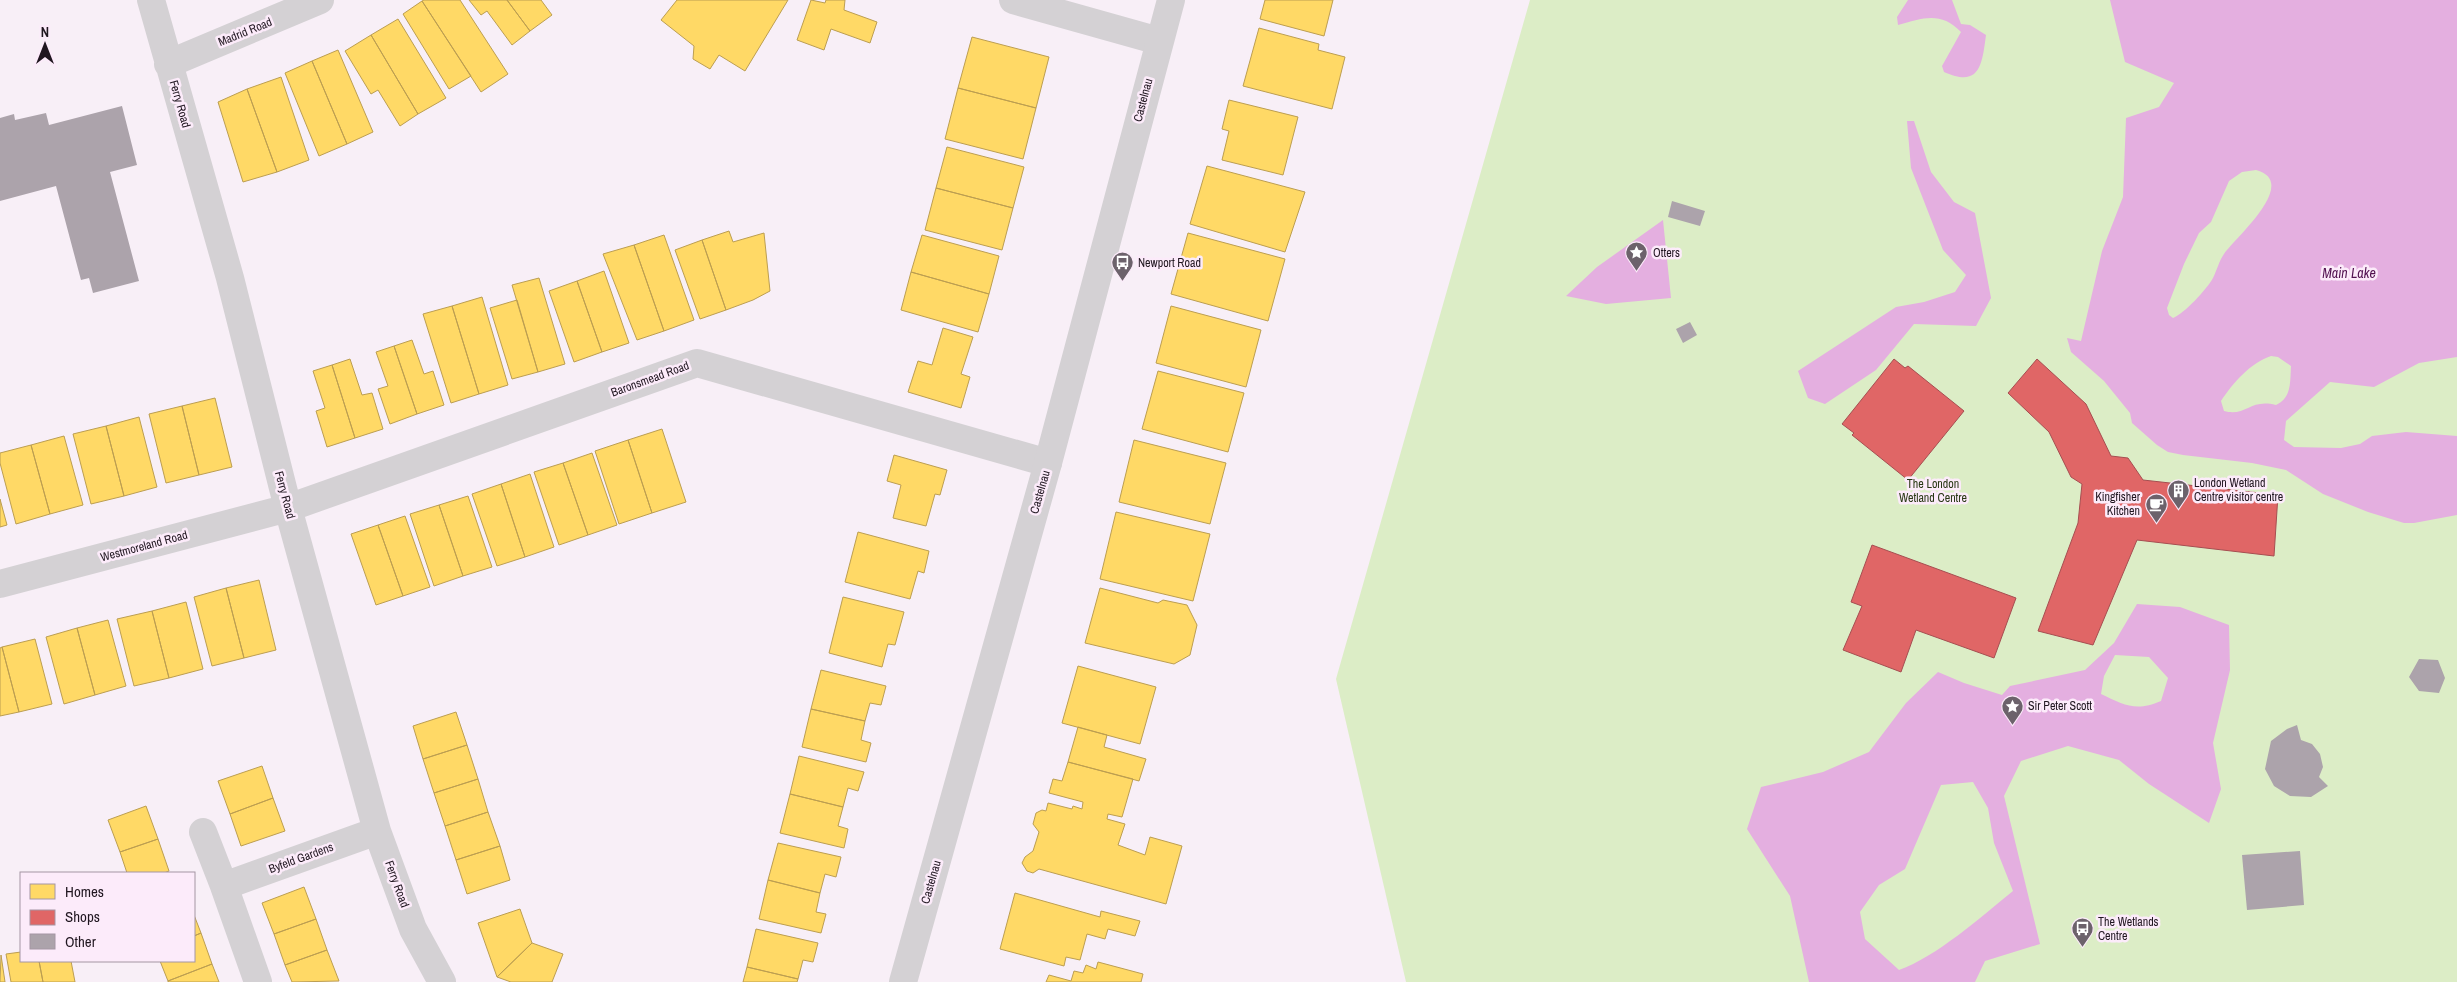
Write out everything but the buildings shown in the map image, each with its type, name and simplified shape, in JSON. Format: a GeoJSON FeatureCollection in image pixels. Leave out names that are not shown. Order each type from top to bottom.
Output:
{"type":"FeatureCollection","features":[{"type":"Feature","properties":{"kind":"street","name":"Ferry Road"},"geometry":{"type":"LineString","coordinates":[[151,0],[230,278],[288,508],[377,831],[413,928],[442,982]]}},
{"type":"Feature","properties":{"kind":"street","name":"Madrid Road"},"geometry":{"type":"LineString","coordinates":[[168,64],[320,0]]}},
{"type":"Feature","properties":{"kind":"street"},"geometry":{"type":"LineString","coordinates":[[1013,0],[1159,41]]}},
{"type":"Feature","properties":{"kind":"street","name":"Castelnau"},"geometry":{"type":"LineString","coordinates":[[903,982],[1048,462],[1171,0]]}},
{"type":"Feature","properties":{"kind":"street","name":"Baronsmead Road"},"geometry":{"type":"LineString","coordinates":[[288,508],[697,362],[1048,462]]}},
{"type":"Feature","properties":{"kind":"street","name":"Westmoreland Road"},"geometry":{"type":"LineString","coordinates":[[0,584],[288,508]]}},
{"type":"Feature","properties":{"kind":"street","name":"Byfeld Gardens"},"geometry":{"type":"LineString","coordinates":[[224,886],[377,831]]}},
{"type":"Feature","properties":{"kind":"street"},"geometry":{"type":"LineString","coordinates":[[203,832],[258,982]]}},
{"type":"Feature","properties":{"kind":"green space","name":"The London Wetland Centre"},"geometry":{"type":"Polygon","coordinates":[[[1530,0],[2457,0],[2457,982],[1406,982],[1336,679],[1530,0]]]}},
{"type":"Feature","properties":{"kind":"water"},"geometry":{"type":"Polygon","coordinates":[[[1908,0],[1952,0],[1961,24],[1970,25],[1986,35],[1983,56],[1977,71],[1965,77],[1944,72],[1942,66],[1961,32],[1954,25],[1931,18],[1898,25],[1897,17],[1908,0]]]}},
{"type":"Feature","properties":{"kind":"water","name":"Main Lake"},"geometry":{"type":"Polygon","coordinates":[[[2110,0],[2457,0],[2457,357],[2419,363],[2374,387],[2330,382],[2286,421],[2284,440],[2294,447],[2341,448],[2360,444],[2372,436],[2406,432],[2457,436],[2457,515],[2404,523],[2368,512],[2323,494],[2286,470],[2252,463],[2168,452],[2132,423],[2130,413],[2104,381],[2071,352],[2067,338],[2081,341],[2102,251],[2123,197],[2126,118],[2159,107],[2174,83],[2125,62],[2110,0]],[[2256,170],[2242,172],[2229,181],[2211,222],[2199,233],[2184,264],[2167,308],[2169,315],[2173,318],[2195,301],[2206,288],[2213,278],[2224,254],[2261,211],[2268,198],[2271,186],[2268,176],[2256,170]],[[2271,356],[2256,363],[2231,387],[2221,401],[2224,411],[2238,412],[2254,405],[2267,403],[2276,405],[2285,398],[2288,394],[2291,366],[2278,357],[2271,356]]]}},
{"type":"Feature","properties":{"kind":"water"},"geometry":{"type":"Polygon","coordinates":[[[1907,121],[1914,121],[1931,172],[1954,202],[1975,213],[1991,298],[1976,326],[1914,324],[1876,370],[1825,404],[1808,398],[1798,371],[1896,307],[1924,302],[1955,292],[1966,275],[1943,250],[1911,168],[1907,121]]]}},
{"type":"Feature","properties":{"kind":"water"},"geometry":{"type":"Polygon","coordinates":[[[1663,220],[1671,298],[1606,304],[1566,296],[1597,267],[1663,220]]]}},
{"type":"Feature","properties":{"kind":"water"},"geometry":{"type":"Polygon","coordinates":[[[2137,604],[2180,607],[2229,625],[2230,670],[2213,743],[2221,789],[2209,823],[2149,784],[2119,760],[2068,746],[2021,761],[2004,796],[2040,944],[1985,961],[1975,982],[1809,982],[1790,896],[1747,829],[1761,787],[1823,772],[1869,752],[1906,703],[1938,672],[1964,683],[2002,695],[2010,686],[2085,670],[2114,643],[2137,604]],[[2115,655],[2104,676],[2101,694],[2124,704],[2137,707],[2161,701],[2168,678],[2149,657],[2115,655]],[[1973,782],[1941,785],[1905,869],[1879,885],[1860,912],[1865,939],[1899,970],[1928,956],[1943,946],[2013,891],[1994,843],[1988,808],[1973,782]]]}},
{"type":"Feature","properties":{"kind":"place","name":"Otters"},"geometry":{"type":"Point","coordinates":[1637,272]}},
{"type":"Feature","properties":{"kind":"place","name":"Newport Road"},"geometry":{"type":"Point","coordinates":[1122,282]}},
{"type":"Feature","properties":{"kind":"place","name":"London Wetland Centre visitor centre"},"geometry":{"type":"Point","coordinates":[2178,509]}},
{"type":"Feature","properties":{"kind":"place","name":"Kingfisher Kitchen"},"geometry":{"type":"Point","coordinates":[2156,523]}},
{"type":"Feature","properties":{"kind":"place","name":"Sir Peter Scott"},"geometry":{"type":"Point","coordinates":[2012,725]}},
{"type":"Feature","properties":{"kind":"place","name":"The Wetlands Centre"},"geometry":{"type":"Point","coordinates":[2082,948]}}]}
